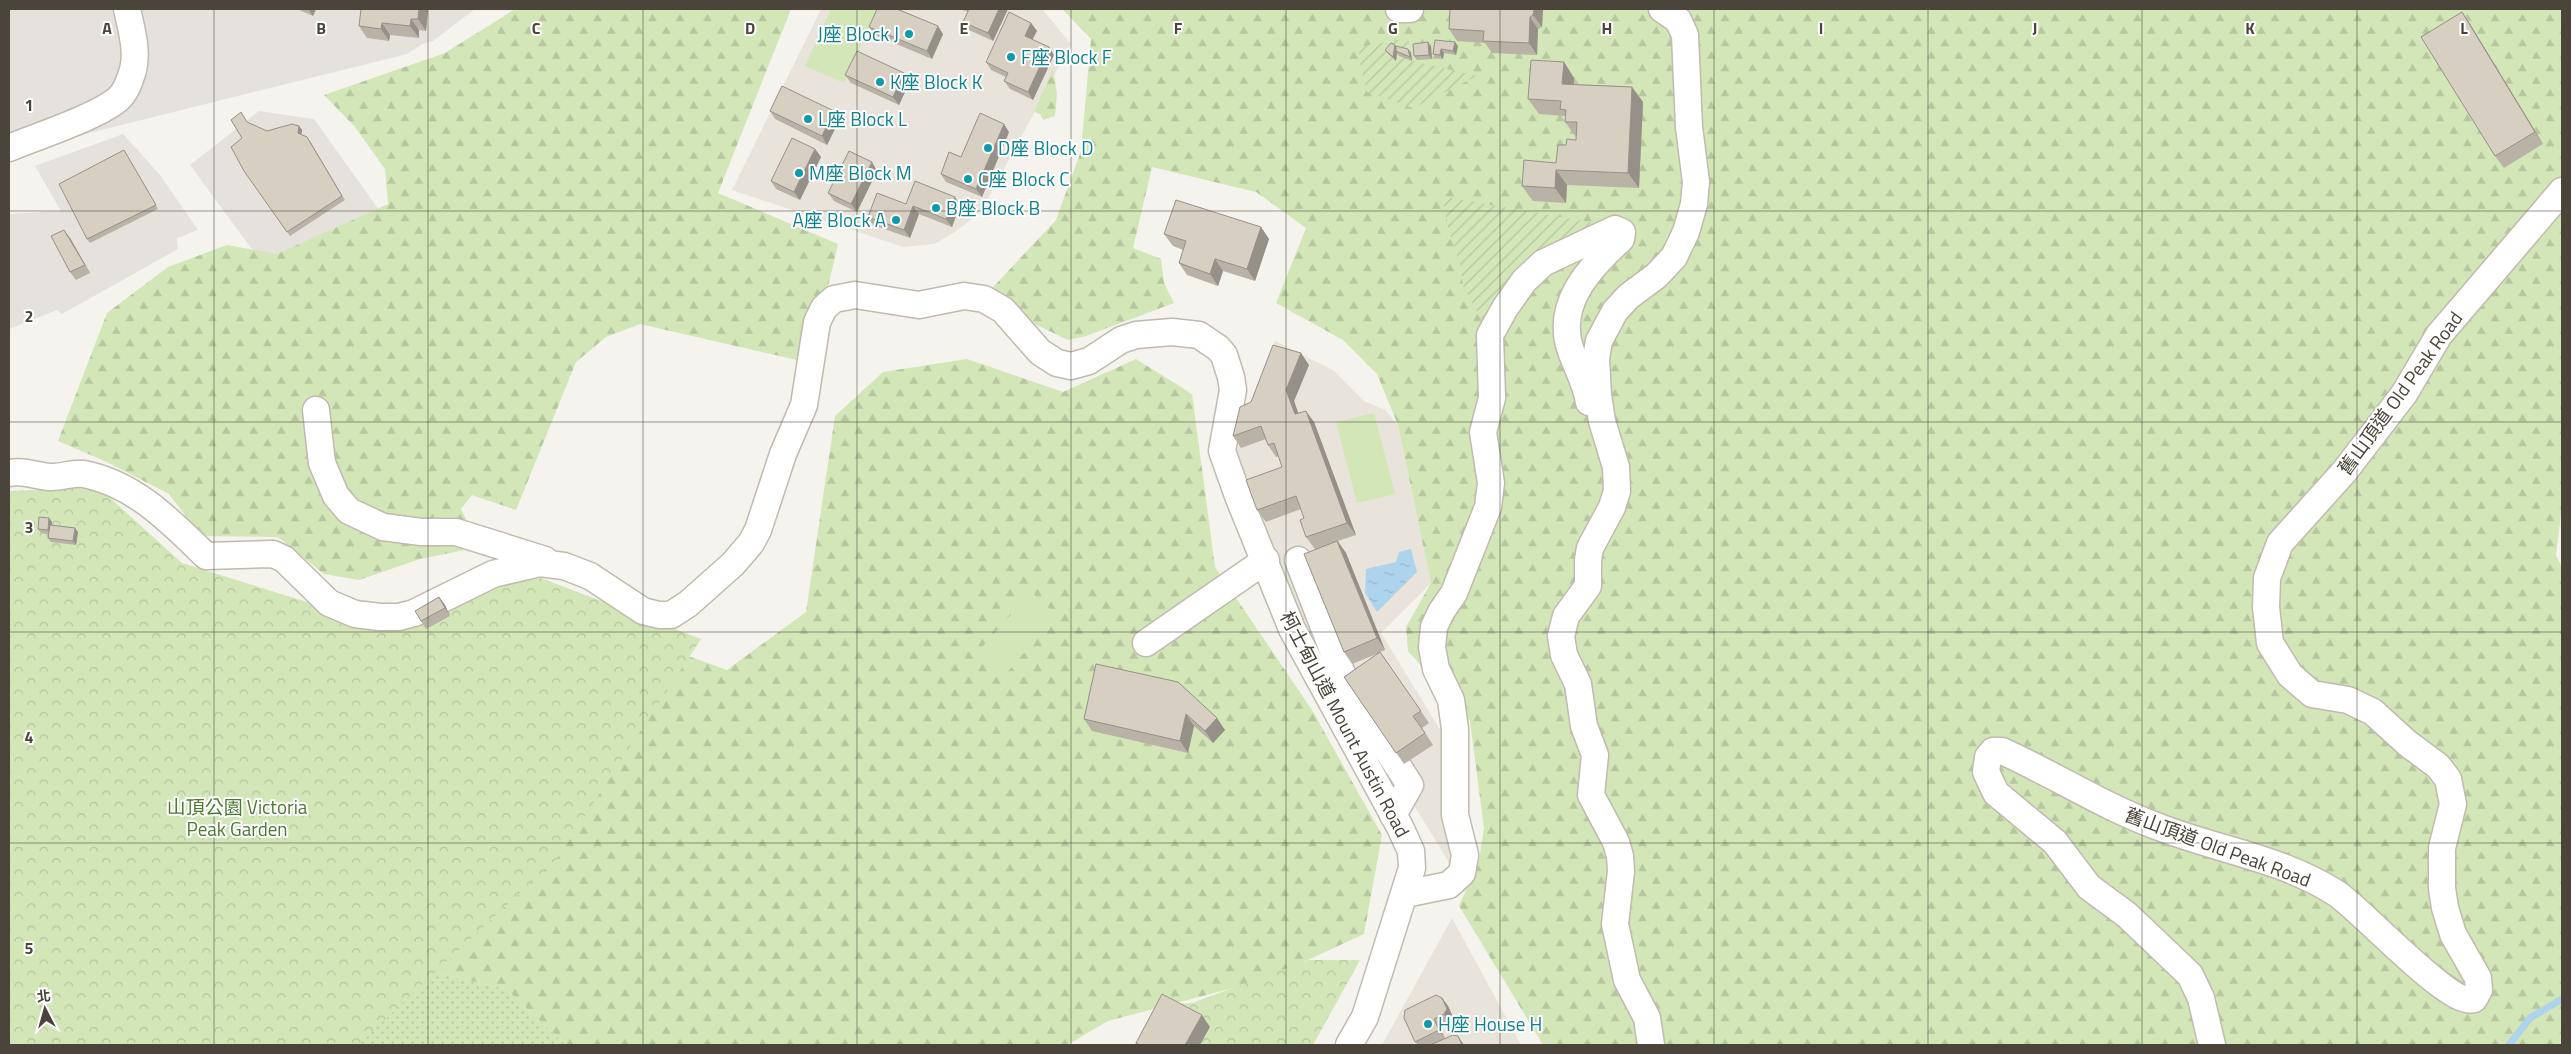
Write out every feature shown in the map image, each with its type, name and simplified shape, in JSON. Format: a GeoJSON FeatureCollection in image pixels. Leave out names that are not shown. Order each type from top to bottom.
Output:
{"type":"FeatureCollection","features":[{"type":"Feature","properties":{"kind":"street"},"geometry":{"type":"LineString","coordinates":[[9,148],[100,110],[118,99],[128,86],[134,68],[134,42],[127,9]]}},
{"type":"Feature","properties":{"kind":"street"},"geometry":{"type":"LineString","coordinates":[[1399,9],[1410,9]]}},
{"type":"Feature","properties":{"kind":"street"},"geometry":{"type":"LineString","coordinates":[[1651,1045],[1646,1018],[1627,980],[1616,930],[1615,914],[1622,871],[1620,856],[1616,842],[1591,795],[1594,755],[1584,726],[1578,684],[1564,655],[1560,636],[1566,616],[1588,586],[1590,548],[1612,507],[1617,491],[1616,467],[1602,421],[1598,395],[1596,358],[1601,336],[1608,320],[1619,306],[1656,276],[1674,257],[1686,232],[1694,204],[1696,182],[1689,127],[1685,35],[1678,20],[1662,9]]}},
{"type":"Feature","properties":{"kind":"street","name":"舊山頂道 Old Peak Road"},"geometry":{"type":"LineString","coordinates":[[2212,1045],[2201,998],[2190,975],[2127,915],[2089,887],[2055,842],[1996,793],[1987,778],[1988,758],[1993,751],[2002,751],[2129,816],[2178,834],[2270,861],[2311,878],[2355,907],[2414,964],[2446,990],[2464,1000],[2474,999],[2479,990],[2478,978],[2454,934],[2445,908],[2442,888],[2442,848],[2453,804],[2448,779],[2438,766],[2407,743],[2373,712],[2348,700],[2312,694],[2290,675],[2270,642],[2266,608],[2267,578],[2280,543],[2344,472],[2404,394],[2439,336],[2562,190]]}},
{"type":"Feature","properties":{"kind":"street"},"geometry":{"type":"LineString","coordinates":[[1405,894],[1450,885],[1462,873],[1465,855],[1455,815],[1455,729],[1451,700],[1436,668],[1432,646],[1434,627],[1440,612],[1454,593],[1488,507],[1491,483],[1483,432],[1492,398],[1490,335],[1505,308],[1524,281],[1543,263],[1615,229],[1622,232],[1622,239],[1599,259],[1582,278],[1566,318],[1570,349],[1585,384],[1590,412],[1598,423],[1602,421]]}},
{"type":"Feature","properties":{"kind":"street","name":"柯士甸山道 Mount Austin Road"},"geometry":{"type":"LineString","coordinates":[[9,473],[20,471],[50,477],[83,474],[127,490],[160,511],[206,556],[273,554],[284,559],[329,603],[355,614],[399,617],[414,614],[493,574],[540,563],[564,566],[596,579],[643,611],[665,616],[680,611],[733,564],[751,543],[765,514],[783,454],[802,410],[809,385],[814,336],[820,314],[834,299],[855,295],[919,305],[964,296],[984,299],[1004,310],[1040,352],[1057,363],[1071,366],[1089,361],[1121,340],[1136,335],[1172,332],[1206,338],[1224,355],[1233,390],[1222,451],[1238,496],[1266,560],[1292,629],[1411,850],[1412,868],[1405,894],[1365,1017],[1349,1045]]}},
{"type":"Feature","properties":{"kind":"street"},"geometry":{"type":"LineString","coordinates":[[316,410],[322,463],[336,496],[349,512],[382,527],[421,532],[456,532],[564,566]]}},
{"type":"Feature","properties":{"kind":"street"},"geometry":{"type":"LineString","coordinates":[[1146,643],[1266,560]]}},
{"type":"Feature","properties":{"kind":"street"},"geometry":{"type":"LineString","coordinates":[[1298,560],[1348,688],[1410,785],[1393,815]]}},
{"type":"Feature","properties":{"kind":"shaded area"},"geometry":{"type":"Polygon","coordinates":[[[9,9],[475,9],[433,41],[422,44],[407,54],[9,153],[9,9]]]}},
{"type":"Feature","properties":{"kind":"shaded area"},"geometry":{"type":"Polygon","coordinates":[[[821,9],[1042,9],[1071,44],[981,212],[952,234],[934,244],[903,247],[732,190],[821,9]]]}},
{"type":"Feature","properties":{"kind":"shaded area"},"geometry":{"type":"Polygon","coordinates":[[[259,111],[314,119],[387,221],[282,290],[190,165],[259,111]]]}},
{"type":"Feature","properties":{"kind":"shaded area"},"geometry":{"type":"Polygon","coordinates":[[[123,134],[160,175],[198,230],[177,238],[178,249],[62,314],[57,310],[9,329],[9,214],[61,211],[35,166],[123,134]]]}},
{"type":"Feature","properties":{"kind":"shaded area"},"geometry":{"type":"Polygon","coordinates":[[[1275,341],[1333,370],[1364,401],[1385,410],[1398,425],[1431,583],[1381,633],[1444,736],[1450,864],[1336,678],[1293,600],[1234,459],[1275,341]]]}},
{"type":"Feature","properties":{"kind":"shaded area"},"geometry":{"type":"Polygon","coordinates":[[[1452,918],[1521,1045],[1382,1045],[1452,918]]]}},
{"type":"Feature","properties":{"kind":"green space"},"geometry":{"type":"Polygon","coordinates":[[[515,9],[791,9],[718,193],[838,244],[810,363],[640,324],[606,337],[576,362],[516,510],[472,495],[461,509],[480,547],[420,559],[359,580],[324,574],[278,537],[201,536],[169,494],[107,462],[58,441],[107,313],[168,267],[227,245],[277,254],[388,204],[385,169],[355,127],[324,95],[445,53],[515,9]]]}},
{"type":"Feature","properties":{"kind":"green space"},"geometry":{"type":"Polygon","coordinates":[[[831,9],[877,9],[844,83],[805,66],[831,9]]]}},
{"type":"Feature","properties":{"kind":"green space"},"geometry":{"type":"Polygon","coordinates":[[[1062,9],[2562,9],[2562,506],[2556,555],[2562,568],[2562,1045],[1543,1045],[1459,906],[1479,861],[1484,828],[1470,721],[1408,651],[1406,627],[1431,583],[1398,425],[1377,374],[1343,340],[1276,303],[1306,228],[1256,192],[1152,167],[1133,248],[1161,259],[1164,283],[1174,303],[1086,336],[1068,340],[982,299],[1056,220],[1081,151],[1091,39],[1062,9]]]}},
{"type":"Feature","properties":{"kind":"green space"},"geometry":{"type":"Polygon","coordinates":[[[1408,38],[1413,61],[1477,76],[1413,108],[1367,92],[1360,63],[1359,47],[1408,38]]]}},
{"type":"Feature","properties":{"kind":"green space"},"geometry":{"type":"Polygon","coordinates":[[[1053,69],[1057,93],[1055,116],[1043,120],[1040,114],[1034,112],[1053,69]]]}},
{"type":"Feature","properties":{"kind":"green space"},"geometry":{"type":"Polygon","coordinates":[[[1447,197],[1606,225],[1484,324],[1463,286],[1461,268],[1449,231],[1444,206],[1447,197]]]}},
{"type":"Feature","properties":{"kind":"green space"},"geometry":{"type":"Polygon","coordinates":[[[967,359],[1063,392],[1136,359],[1192,394],[1215,567],[1312,710],[1382,835],[1364,934],[1267,979],[1108,1021],[1067,1045],[566,1045],[506,989],[344,951],[9,784],[522,596],[727,670],[806,612],[835,416],[883,372],[967,359]]]}},
{"type":"Feature","properties":{"kind":"green space"},"geometry":{"type":"Polygon","coordinates":[[[1374,413],[1395,494],[1357,503],[1336,422],[1374,413]]]}},
{"type":"Feature","properties":{"kind":"green space","name":"山頂公園 Victoria Peak Garden"},"geometry":{"type":"Polygon","coordinates":[[[98,487],[182,563],[387,627],[525,572],[701,639],[558,857],[358,1045],[9,1045],[9,491],[98,487]]]}},
{"type":"Feature","properties":{"kind":"green space"},"geometry":{"type":"Polygon","coordinates":[[[1031,592],[1057,615],[1004,676],[977,653],[1031,592]]]}},
{"type":"Feature","properties":{"kind":"green space"},"geometry":{"type":"Polygon","coordinates":[[[344,951],[506,989],[566,1045],[9,1045],[9,966],[344,951]]]}},
{"type":"Feature","properties":{"kind":"green space"},"geometry":{"type":"Polygon","coordinates":[[[1309,960],[1360,960],[1313,1045],[1134,1045],[1163,1004],[1192,1003],[1309,960]]]}},
{"type":"Feature","properties":{"kind":"water"},"geometry":{"type":"Polygon","coordinates":[[[1411,549],[1417,572],[1377,612],[1365,593],[1366,569],[1396,562],[1399,552],[1411,549]]]}},
{"type":"Feature","properties":{"kind":"building"},"geometry":{"type":"Polygon","coordinates":[[[361,9],[419,9],[418,19],[411,19],[410,26],[382,23],[381,29],[359,26],[361,9]]]}},
{"type":"Feature","properties":{"kind":"building","name":"J座 Block J"},"geometry":{"type":"Polygon","coordinates":[[[877,9],[897,9],[938,26],[927,51],[869,27],[877,9]]]}},
{"type":"Feature","properties":{"kind":"building"},"geometry":{"type":"Polygon","coordinates":[[[969,9],[999,9],[988,33],[963,22],[969,9]]]}},
{"type":"Feature","properties":{"kind":"building"},"geometry":{"type":"Polygon","coordinates":[[[1450,9],[1534,9],[1533,15],[1530,17],[1529,43],[1483,41],[1484,31],[1449,29],[1450,9]]]}},
{"type":"Feature","properties":{"kind":"building"},"geometry":{"type":"Polygon","coordinates":[[[1009,12],[1031,23],[1025,36],[1049,47],[1028,92],[1004,81],[1008,73],[986,62],[1009,12]]]}},
{"type":"Feature","properties":{"kind":"building"},"geometry":{"type":"Polygon","coordinates":[[[2462,12],[2535,132],[2495,156],[2421,37],[2462,12]]]}},
{"type":"Feature","properties":{"kind":"building"},"geometry":{"type":"Polygon","coordinates":[[[1435,40],[1455,42],[1453,51],[1441,49],[1440,55],[1433,54],[1435,40]]]}},
{"type":"Feature","properties":{"kind":"building"},"geometry":{"type":"Polygon","coordinates":[[[1428,42],[1429,55],[1414,56],[1413,44],[1428,42]]]}},
{"type":"Feature","properties":{"kind":"building"},"geometry":{"type":"Polygon","coordinates":[[[1391,43],[1395,45],[1393,57],[1385,50],[1391,43]]]}},
{"type":"Feature","properties":{"kind":"building"},"geometry":{"type":"Polygon","coordinates":[[[1396,46],[1408,49],[1410,57],[1396,51],[1396,46]]]}},
{"type":"Feature","properties":{"kind":"building","name":"K座 Block K"},"geometry":{"type":"Polygon","coordinates":[[[857,51],[904,73],[893,97],[845,75],[857,51]]]}},
{"type":"Feature","properties":{"kind":"building"},"geometry":{"type":"Polygon","coordinates":[[[1531,60],[1564,62],[1562,84],[1632,87],[1628,173],[1556,170],[1555,188],[1522,186],[1524,160],[1556,163],[1558,145],[1566,145],[1567,139],[1576,140],[1577,122],[1565,122],[1566,110],[1560,109],[1561,101],[1528,99],[1531,60]]]}},
{"type":"Feature","properties":{"kind":"building","name":"L座 Block L"},"geometry":{"type":"Polygon","coordinates":[[[782,86],[834,111],[822,136],[770,111],[782,86]]]}},
{"type":"Feature","properties":{"kind":"building"},"geometry":{"type":"Polygon","coordinates":[[[241,112],[247,122],[267,131],[292,124],[299,126],[298,133],[307,137],[342,196],[287,232],[244,171],[231,147],[242,138],[231,120],[241,112]]]}},
{"type":"Feature","properties":{"kind":"building"},"geometry":{"type":"Polygon","coordinates":[[[980,113],[1004,124],[976,189],[941,174],[949,152],[961,157],[980,113]]]}},
{"type":"Feature","properties":{"kind":"building"},"geometry":{"type":"Polygon","coordinates":[[[792,138],[815,149],[794,192],[771,181],[792,138]]]}},
{"type":"Feature","properties":{"kind":"building"},"geometry":{"type":"Polygon","coordinates":[[[124,150],[156,205],[87,239],[59,184],[124,150]]]}},
{"type":"Feature","properties":{"kind":"building"},"geometry":{"type":"Polygon","coordinates":[[[849,151],[872,162],[851,204],[828,193],[849,151]]]}},
{"type":"Feature","properties":{"kind":"building"},"geometry":{"type":"Polygon","coordinates":[[[915,181],[955,197],[946,219],[913,206],[904,230],[868,217],[877,193],[906,204],[915,181]]]}},
{"type":"Feature","properties":{"kind":"building"},"geometry":{"type":"Polygon","coordinates":[[[1176,200],[1261,227],[1247,269],[1215,259],[1210,274],[1179,263],[1186,241],[1164,234],[1176,200]]]}},
{"type":"Feature","properties":{"kind":"building"},"geometry":{"type":"Polygon","coordinates":[[[64,230],[85,265],[70,272],[51,236],[64,230]]]}},
{"type":"Feature","properties":{"kind":"building"},"geometry":{"type":"Polygon","coordinates":[[[1273,345],[1301,353],[1286,390],[1295,414],[1306,411],[1347,523],[1306,537],[1300,520],[1304,518],[1296,496],[1257,510],[1246,480],[1282,467],[1274,443],[1268,445],[1261,426],[1233,436],[1240,407],[1251,402],[1273,345]]]}},
{"type":"Feature","properties":{"kind":"building"},"geometry":{"type":"Polygon","coordinates":[[[39,517],[49,518],[48,530],[38,529],[39,517]]]}},
{"type":"Feature","properties":{"kind":"building"},"geometry":{"type":"Polygon","coordinates":[[[50,525],[75,528],[73,541],[48,538],[50,525]]]}},
{"type":"Feature","properties":{"kind":"building"},"geometry":{"type":"Polygon","coordinates":[[[1337,541],[1377,638],[1344,652],[1304,554],[1337,541]]]}},
{"type":"Feature","properties":{"kind":"building"},"geometry":{"type":"Polygon","coordinates":[[[439,597],[445,608],[421,621],[415,611],[439,597]]]}},
{"type":"Feature","properties":{"kind":"building"},"geometry":{"type":"Polygon","coordinates":[[[1380,652],[1421,711],[1413,716],[1425,733],[1396,753],[1344,677],[1380,652]]]}},
{"type":"Feature","properties":{"kind":"building"},"geometry":{"type":"Polygon","coordinates":[[[1096,664],[1178,682],[1217,718],[1205,731],[1186,714],[1180,741],[1084,719],[1096,664]]]}},
{"type":"Feature","properties":{"kind":"building"},"geometry":{"type":"Polygon","coordinates":[[[1162,994],[1202,1015],[1185,1045],[1140,1045],[1136,1043],[1162,994]]]}},
{"type":"Feature","properties":{"kind":"building","name":"H座 House H"},"geometry":{"type":"Polygon","coordinates":[[[1436,995],[1442,998],[1447,1009],[1444,1014],[1434,1019],[1439,1030],[1415,1042],[1404,1018],[1405,1010],[1436,995]]]}},
{"type":"Feature","properties":{"kind":"building"},"geometry":{"type":"Polygon","coordinates":[[[1453,1035],[1458,1036],[1462,1045],[1430,1045],[1453,1035]]]}},
{"type":"Feature","properties":{"kind":"waterway"},"geometry":{"type":"LineString","coordinates":[[2509,1045],[2530,1018],[2562,999]]}},
{"type":"Feature","properties":{"kind":"place","name":"J座 Block J"},"geometry":{"type":"Point","coordinates":[909,34]}},
{"type":"Feature","properties":{"kind":"place","name":"F座 Block F"},"geometry":{"type":"Point","coordinates":[1011,57]}},
{"type":"Feature","properties":{"kind":"place","name":"K座 Block K"},"geometry":{"type":"Point","coordinates":[880,82]}},
{"type":"Feature","properties":{"kind":"place","name":"L座 Block L"},"geometry":{"type":"Point","coordinates":[808,119]}},
{"type":"Feature","properties":{"kind":"place","name":"D座 Block D"},"geometry":{"type":"Point","coordinates":[988,148]}},
{"type":"Feature","properties":{"kind":"place","name":"M座 Block M"},"geometry":{"type":"Point","coordinates":[799,173]}},
{"type":"Feature","properties":{"kind":"place","name":"C座 Block C"},"geometry":{"type":"Point","coordinates":[968,179]}},
{"type":"Feature","properties":{"kind":"place","name":"B座 Block B"},"geometry":{"type":"Point","coordinates":[936,208]}},
{"type":"Feature","properties":{"kind":"place","name":"A座 Block A"},"geometry":{"type":"Point","coordinates":[896,220]}},
{"type":"Feature","properties":{"kind":"place","name":"H座 House H"},"geometry":{"type":"Point","coordinates":[1428,1024]}}]}
